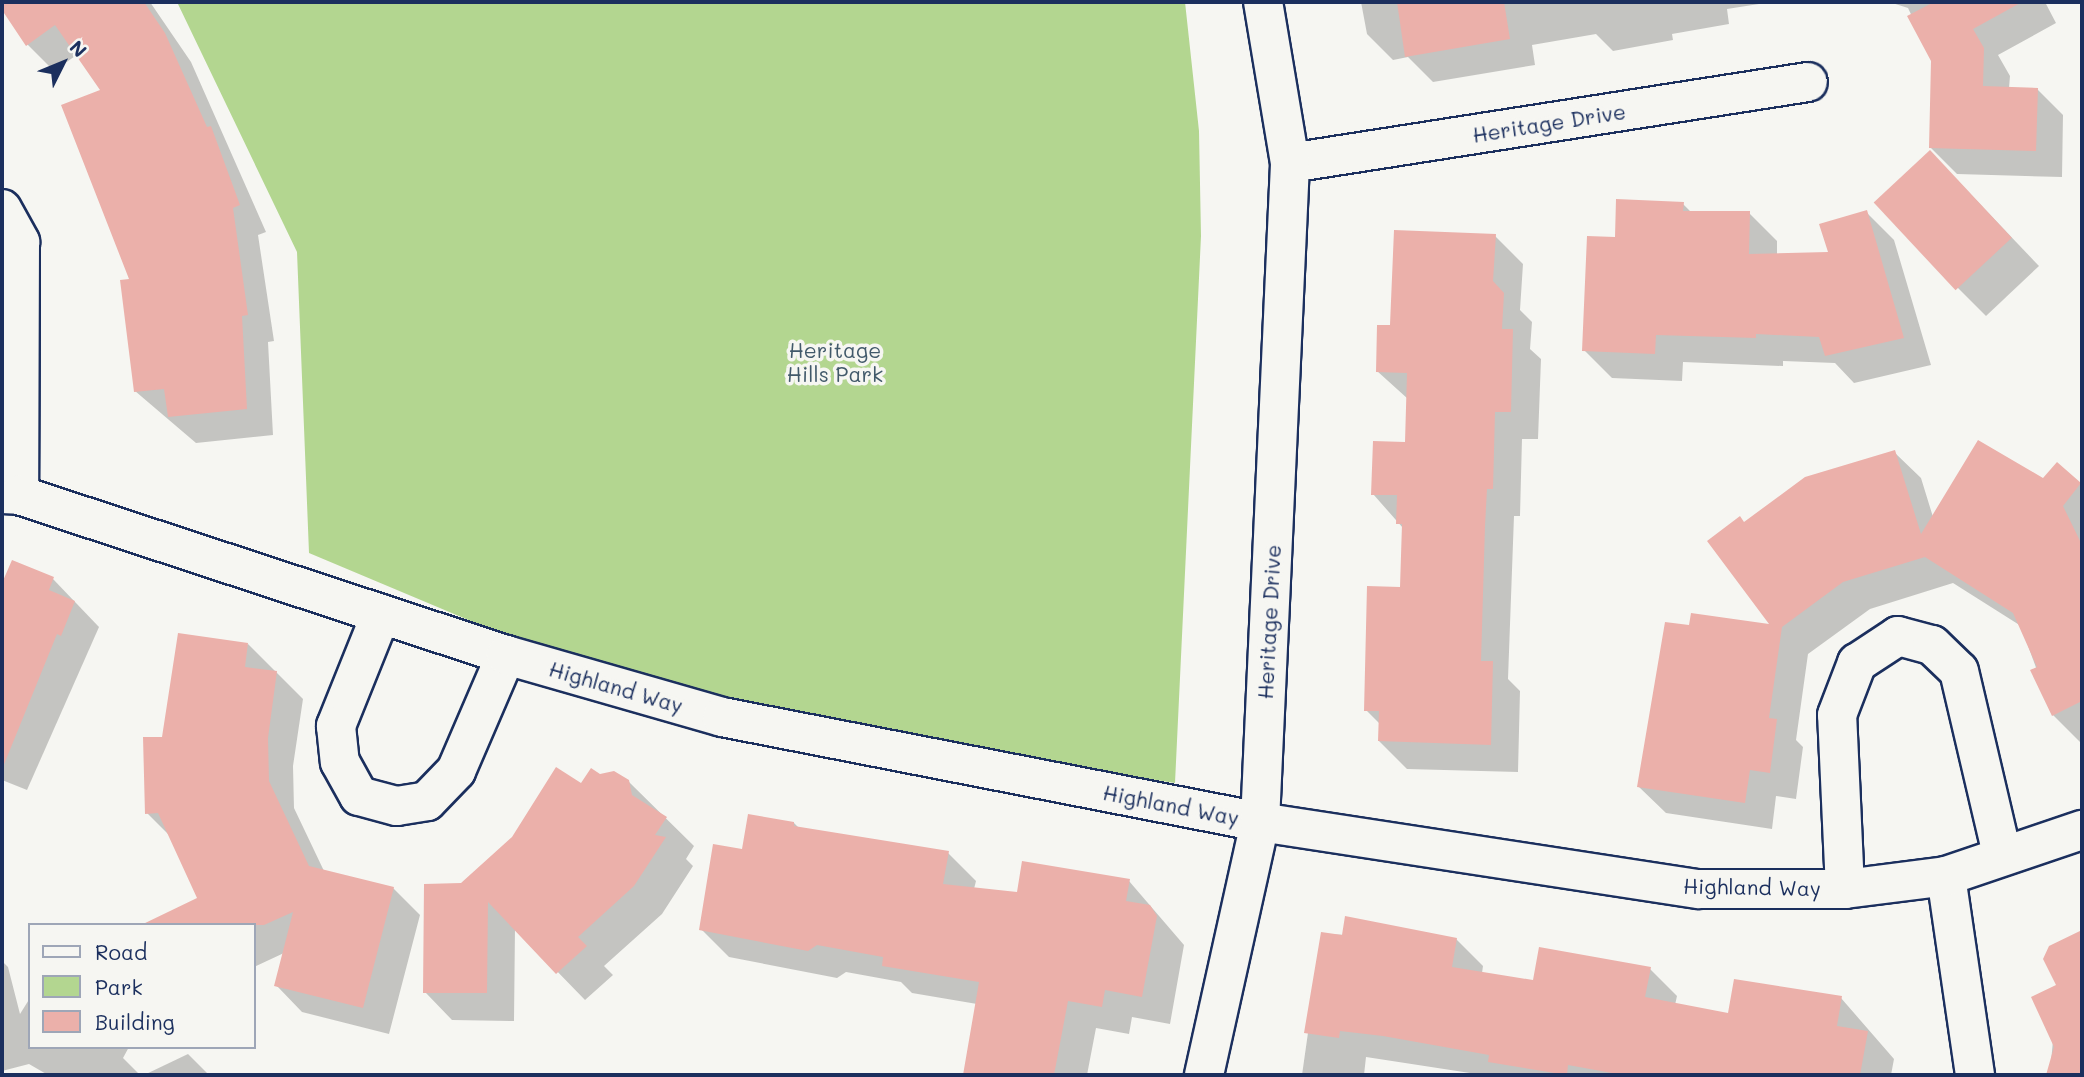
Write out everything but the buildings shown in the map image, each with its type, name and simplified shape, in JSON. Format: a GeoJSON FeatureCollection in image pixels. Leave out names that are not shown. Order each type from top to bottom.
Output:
{"type":"FeatureCollection","features":[{"type":"Feature","properties":{"kind":"street","name":"Heritage Drive"},"geometry":{"type":"LineString","coordinates":[[1204,1075],[1260,822],[1290,163],[1262,2]]}},
{"type":"Feature","properties":{"kind":"street","name":"Heritage Drive"},"geometry":{"type":"LineString","coordinates":[[1290,163],[1808,82]]}},
{"type":"Feature","properties":{"kind":"street"},"geometry":{"type":"LineString","coordinates":[[2,209],[20,242],[10,495]]}},
{"type":"Feature","properties":{"kind":"street","name":"Highland Way"},"geometry":{"type":"LineString","coordinates":[[10,495],[506,655],[722,717],[1260,822],[1699,888],[1845,889],[1945,876],[2082,830]]}},
{"type":"Feature","properties":{"kind":"street"},"geometry":{"type":"LineString","coordinates":[[381,614],[336,726],[340,762],[359,796],[397,806],[428,802],[456,771],[506,655]]}},
{"type":"Feature","properties":{"kind":"street","name":"Highland Way"},"geometry":{"type":"LineString","coordinates":[[1845,889],[1837,715],[1857,663],[1898,636],[1932,645],[1959,671],[2002,855]]}},
{"type":"Feature","properties":{"kind":"street"},"geometry":{"type":"LineString","coordinates":[[1945,876],[1975,1075]]}},
{"type":"Feature","properties":{"kind":"green space","name":"Heritage Hills Park"},"geometry":{"type":"Polygon","coordinates":[[[177,2],[1185,2],[1199,131],[1201,236],[1175,783],[783,721],[547,653],[309,553],[297,252],[177,2]]]}}]}
